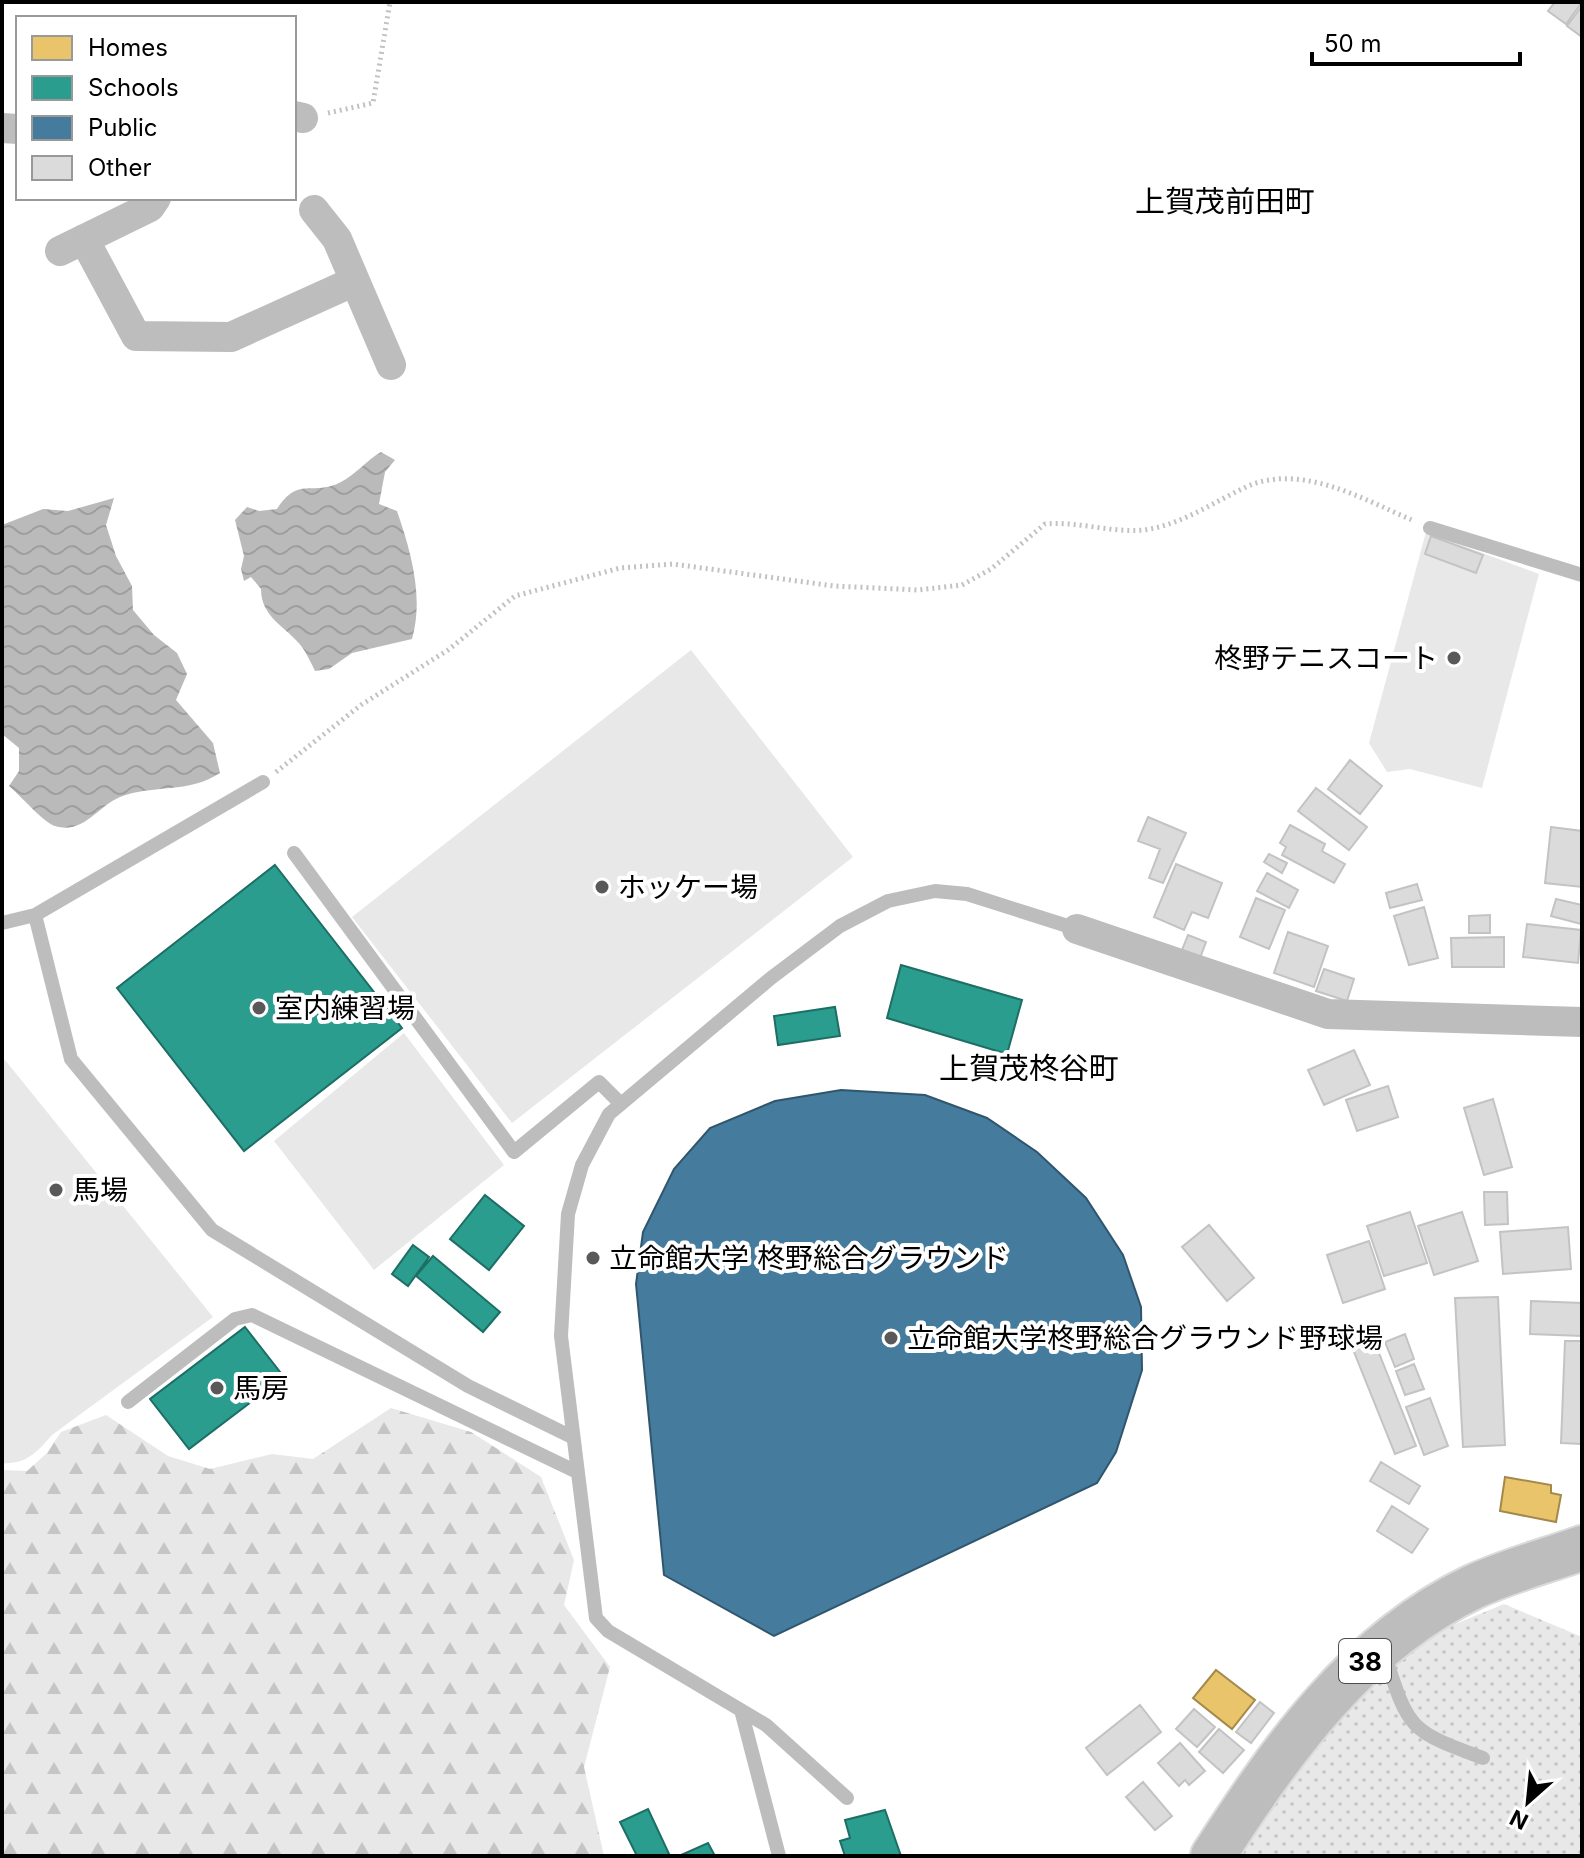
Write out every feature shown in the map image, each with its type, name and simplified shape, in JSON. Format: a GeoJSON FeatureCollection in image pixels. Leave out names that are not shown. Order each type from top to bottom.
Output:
{"type":"FeatureCollection","features":[{"type":"Feature","properties":{"kind":"main road","name":"38"},"geometry":{"type":"LineString","coordinates":[[1213,1856],[1313,1714],[1381,1645],[1472,1588],[1582,1548]]}},
{"type":"Feature","properties":{"kind":"street"},"geometry":{"type":"LineString","coordinates":[[155,200],[150,207],[72,245],[136,336],[231,337],[355,281]]}},
{"type":"Feature","properties":{"kind":"street"},"geometry":{"type":"LineString","coordinates":[[314,210],[337,239],[391,365]]}},
{"type":"Feature","properties":{"kind":"street"},"geometry":{"type":"LineString","coordinates":[[1077,929],[1328,1014],[1582,1022]]}},
{"type":"Feature","properties":{"kind":"lane"},"geometry":{"type":"LineString","coordinates":[[1430,528],[1582,575]]}},
{"type":"Feature","properties":{"kind":"lane"},"geometry":{"type":"LineString","coordinates":[[2,923],[35,915],[263,782]]}},
{"type":"Feature","properties":{"kind":"lane"},"geometry":{"type":"LineString","coordinates":[[294,853],[514,1152],[599,1082],[621,1104]]}},
{"type":"Feature","properties":{"kind":"lane"},"geometry":{"type":"LineString","coordinates":[[847,1798],[766,1725],[608,1631],[596,1618],[561,1336],[568,1214],[582,1165],[609,1114],[782,969],[840,926],[888,901],[935,891],[967,894],[1077,929]]}},
{"type":"Feature","properties":{"kind":"lane"},"geometry":{"type":"LineString","coordinates":[[35,915],[71,1059],[212,1230],[468,1386],[572,1437]]}},
{"type":"Feature","properties":{"kind":"lane"},"geometry":{"type":"LineString","coordinates":[[128,1402],[235,1319],[252,1315],[577,1472]]}},
{"type":"Feature","properties":{"kind":"lane"},"geometry":{"type":"LineString","coordinates":[[1381,1645],[1404,1715],[1431,1739],[1483,1758]]}},
{"type":"Feature","properties":{"kind":"lane"},"geometry":{"type":"LineString","coordinates":[[741,1710],[779,1856]]}},
{"type":"Feature","properties":{"kind":"path"},"geometry":{"type":"LineString","coordinates":[[299,117],[373,103],[390,2]]}},
{"type":"Feature","properties":{"kind":"path"},"geometry":{"type":"LineString","coordinates":[[263,782],[361,705],[448,650],[515,596],[620,568],[673,564],[736,575],[918,590],[962,585],[991,569],[1045,524],[1143,530],[1269,480],[1325,484],[1430,528]]}},
{"type":"Feature","properties":{"kind":"green space","name":"柊野テニスコート"},"geometry":{"type":"Polygon","coordinates":[[[1426,532],[1539,574],[1482,788],[1410,769],[1387,772],[1369,743],[1426,532]]]}},
{"type":"Feature","properties":{"kind":"green space","name":"ホッケー場"},"geometry":{"type":"Polygon","coordinates":[[[691,650],[853,857],[512,1123],[352,917],[691,650]]]}},
{"type":"Feature","properties":{"kind":"green space"},"geometry":{"type":"Polygon","coordinates":[[[404,1033],[504,1165],[374,1270],[274,1141],[404,1033]]]}},
{"type":"Feature","properties":{"kind":"green space","name":"馬場"},"geometry":{"type":"Polygon","coordinates":[[[5,1060],[213,1317],[52,1435],[31,1456],[10,1463],[2,1463],[2,1063],[5,1060]]]}},
{"type":"Feature","properties":{"kind":"green space"},"geometry":{"type":"Polygon","coordinates":[[[391,1408],[471,1432],[541,1477],[574,1560],[564,1605],[610,1667],[584,1767],[604,1856],[2,1856],[2,1470],[27,1471],[47,1453],[61,1432],[106,1415],[168,1456],[210,1469],[272,1454],[313,1459],[391,1408]]]}},
{"type":"Feature","properties":{"kind":"green space"},"geometry":{"type":"Polygon","coordinates":[[[1504,1604],[1582,1637],[1582,1856],[1232,1856],[1321,1735],[1372,1680],[1432,1636],[1504,1604]]]}},
{"type":"Feature","properties":{"kind":"water"},"geometry":{"type":"Polygon","coordinates":[[[381,452],[395,460],[385,472],[379,504],[397,511],[407,542],[417,607],[412,639],[352,653],[329,669],[315,671],[302,647],[270,615],[261,589],[251,577],[244,581],[241,569],[244,556],[235,520],[247,507],[259,511],[277,509],[299,489],[322,488],[341,482],[381,452]]]}},
{"type":"Feature","properties":{"kind":"water"},"geometry":{"type":"Polygon","coordinates":[[[114,498],[106,525],[116,556],[132,586],[133,610],[154,635],[177,653],[187,674],[176,700],[213,743],[220,773],[196,784],[120,797],[82,823],[65,828],[45,820],[9,786],[19,771],[19,748],[2,734],[2,525],[43,509],[68,511],[114,498]]]}},
{"type":"Feature","properties":{"kind":"building: Homes"},"geometry":{"type":"Polygon","coordinates":[[[1505,1477],[1551,1485],[1551,1493],[1561,1495],[1556,1522],[1500,1511],[1505,1477]]]}},
{"type":"Feature","properties":{"kind":"building: Homes"},"geometry":{"type":"Polygon","coordinates":[[[1216,1670],[1255,1700],[1232,1729],[1193,1698],[1216,1670]]]}},
{"type":"Feature","properties":{"kind":"building: Schools","name":"室内練習場"},"geometry":{"type":"Polygon","coordinates":[[[275,865],[402,1028],[244,1151],[117,988],[275,865]]]}},
{"type":"Feature","properties":{"kind":"building: Schools"},"geometry":{"type":"Polygon","coordinates":[[[901,965],[1022,1000],[1007,1054],[887,1018],[901,965]]]}},
{"type":"Feature","properties":{"kind":"building: Schools"},"geometry":{"type":"Polygon","coordinates":[[[835,1007],[840,1036],[778,1045],[774,1016],[835,1007]]]}},
{"type":"Feature","properties":{"kind":"building: Schools"},"geometry":{"type":"Polygon","coordinates":[[[485,1195],[524,1226],[489,1270],[450,1239],[485,1195]]]}},
{"type":"Feature","properties":{"kind":"building: Schools"},"geometry":{"type":"Polygon","coordinates":[[[413,1245],[429,1257],[408,1286],[392,1274],[413,1245]]]}},
{"type":"Feature","properties":{"kind":"building: Schools"},"geometry":{"type":"Polygon","coordinates":[[[433,1256],[500,1312],[483,1332],[416,1276],[433,1256]]]}},
{"type":"Feature","properties":{"kind":"building: Schools","name":"馬房"},"geometry":{"type":"Polygon","coordinates":[[[245,1327],[284,1377],[189,1449],[150,1399],[245,1327]]]}},
{"type":"Feature","properties":{"kind":"building: Schools"},"geometry":{"type":"Polygon","coordinates":[[[648,1809],[670,1856],[637,1856],[620,1822],[648,1809]]]}},
{"type":"Feature","properties":{"kind":"building: Schools"},"geometry":{"type":"Polygon","coordinates":[[[885,1810],[901,1856],[845,1856],[840,1841],[850,1838],[845,1820],[885,1810]]]}},
{"type":"Feature","properties":{"kind":"building: Schools"},"geometry":{"type":"Polygon","coordinates":[[[708,1843],[715,1856],[679,1856],[708,1843]]]}},
{"type":"Feature","properties":{"kind":"building: Public","name":"立命館大学柊野総合グラウンド野球場"},"geometry":{"type":"Polygon","coordinates":[[[841,1090],[925,1095],[987,1118],[1037,1152],[1086,1198],[1123,1255],[1141,1307],[1142,1370],[1116,1452],[1097,1483],[774,1636],[664,1575],[636,1284],[643,1232],[674,1169],[710,1128],[775,1101],[841,1090]]]}},
{"type":"Feature","properties":{"kind":"building: Other"},"geometry":{"type":"Polygon","coordinates":[[[1555,2],[1582,2],[1566,24],[1548,11],[1555,2]]]}},
{"type":"Feature","properties":{"kind":"building: Other"},"geometry":{"type":"Polygon","coordinates":[[[1582,6],[1582,37],[1567,26],[1582,6]]]}},
{"type":"Feature","properties":{"kind":"building: Other"},"geometry":{"type":"Polygon","coordinates":[[[1431,536],[1483,555],[1476,573],[1425,554],[1431,536]]]}},
{"type":"Feature","properties":{"kind":"building: Other"},"geometry":{"type":"Polygon","coordinates":[[[1350,760],[1382,786],[1360,814],[1328,789],[1350,760]]]}},
{"type":"Feature","properties":{"kind":"building: Other"},"geometry":{"type":"Polygon","coordinates":[[[1316,788],[1367,827],[1349,850],[1298,811],[1316,788]]]}},
{"type":"Feature","properties":{"kind":"building: Other"},"geometry":{"type":"Polygon","coordinates":[[[1148,817],[1186,833],[1163,883],[1149,878],[1160,849],[1138,841],[1148,817]]]}},
{"type":"Feature","properties":{"kind":"building: Other"},"geometry":{"type":"Polygon","coordinates":[[[1290,825],[1325,844],[1322,851],[1345,864],[1334,883],[1282,855],[1286,847],[1280,843],[1290,825]]]}},
{"type":"Feature","properties":{"kind":"building: Other"},"geometry":{"type":"Polygon","coordinates":[[[1551,827],[1582,831],[1582,887],[1545,883],[1551,827]]]}},
{"type":"Feature","properties":{"kind":"building: Other"},"geometry":{"type":"Polygon","coordinates":[[[1269,854],[1287,863],[1282,873],[1264,862],[1269,854]]]}},
{"type":"Feature","properties":{"kind":"building: Other"},"geometry":{"type":"Polygon","coordinates":[[[1176,864],[1222,883],[1208,918],[1192,912],[1184,930],[1154,917],[1176,864]]]}},
{"type":"Feature","properties":{"kind":"building: Other"},"geometry":{"type":"Polygon","coordinates":[[[1267,873],[1298,890],[1289,908],[1257,891],[1267,873]]]}},
{"type":"Feature","properties":{"kind":"building: Other"},"geometry":{"type":"Polygon","coordinates":[[[1417,884],[1422,900],[1390,908],[1386,893],[1417,884]]]}},
{"type":"Feature","properties":{"kind":"building: Other"},"geometry":{"type":"Polygon","coordinates":[[[1256,898],[1285,910],[1269,949],[1240,937],[1256,898]]]}},
{"type":"Feature","properties":{"kind":"building: Other"},"geometry":{"type":"Polygon","coordinates":[[[1556,899],[1582,905],[1581,924],[1551,916],[1556,899]]]}},
{"type":"Feature","properties":{"kind":"building: Other"},"geometry":{"type":"Polygon","coordinates":[[[1424,907],[1438,958],[1409,965],[1394,916],[1424,907]]]}},
{"type":"Feature","properties":{"kind":"building: Other"},"geometry":{"type":"Polygon","coordinates":[[[1490,915],[1490,933],[1469,933],[1469,916],[1490,915]]]}},
{"type":"Feature","properties":{"kind":"building: Other"},"geometry":{"type":"Polygon","coordinates":[[[1527,924],[1581,930],[1578,963],[1523,957],[1527,924]]]}},
{"type":"Feature","properties":{"kind":"building: Other"},"geometry":{"type":"Polygon","coordinates":[[[1288,932],[1328,946],[1314,987],[1274,973],[1288,932]]]}},
{"type":"Feature","properties":{"kind":"building: Other"},"geometry":{"type":"Polygon","coordinates":[[[1188,935],[1206,942],[1200,958],[1182,950],[1188,935]]]}},
{"type":"Feature","properties":{"kind":"building: Other"},"geometry":{"type":"Polygon","coordinates":[[[1504,937],[1504,967],[1452,967],[1451,938],[1504,937]]]}},
{"type":"Feature","properties":{"kind":"building: Other"},"geometry":{"type":"Polygon","coordinates":[[[1324,969],[1354,979],[1347,1001],[1316,991],[1324,969]]]}},
{"type":"Feature","properties":{"kind":"building: Other"},"geometry":{"type":"Polygon","coordinates":[[[1354,1050],[1370,1085],[1324,1105],[1308,1070],[1354,1050]]]}},
{"type":"Feature","properties":{"kind":"building: Other"},"geometry":{"type":"Polygon","coordinates":[[[1388,1086],[1398,1117],[1357,1131],[1346,1100],[1388,1086]]]}},
{"type":"Feature","properties":{"kind":"building: Other"},"geometry":{"type":"Polygon","coordinates":[[[1493,1099],[1512,1167],[1484,1175],[1464,1108],[1493,1099]]]}},
{"type":"Feature","properties":{"kind":"building: Other"},"geometry":{"type":"Polygon","coordinates":[[[1484,1192],[1507,1192],[1508,1224],[1485,1225],[1484,1192]]]}},
{"type":"Feature","properties":{"kind":"building: Other"},"geometry":{"type":"Polygon","coordinates":[[[1410,1212],[1427,1263],[1384,1276],[1367,1226],[1410,1212]]]}},
{"type":"Feature","properties":{"kind":"building: Other"},"geometry":{"type":"Polygon","coordinates":[[[1462,1212],[1478,1261],[1434,1275],[1418,1226],[1462,1212]]]}},
{"type":"Feature","properties":{"kind":"building: Other"},"geometry":{"type":"Polygon","coordinates":[[[1209,1225],[1254,1278],[1227,1301],[1182,1247],[1209,1225]]]}},
{"type":"Feature","properties":{"kind":"building: Other"},"geometry":{"type":"Polygon","coordinates":[[[1568,1227],[1571,1269],[1503,1274],[1500,1232],[1568,1227]]]}},
{"type":"Feature","properties":{"kind":"building: Other"},"geometry":{"type":"Polygon","coordinates":[[[1369,1241],[1385,1289],[1343,1303],[1327,1255],[1369,1241]]]}},
{"type":"Feature","properties":{"kind":"building: Other"},"geometry":{"type":"Polygon","coordinates":[[[1498,1297],[1505,1445],[1463,1447],[1455,1298],[1498,1297]]]}},
{"type":"Feature","properties":{"kind":"building: Other"},"geometry":{"type":"Polygon","coordinates":[[[1531,1301],[1582,1303],[1582,1336],[1530,1334],[1531,1301]]]}},
{"type":"Feature","properties":{"kind":"building: Other"},"geometry":{"type":"Polygon","coordinates":[[[1369,1328],[1416,1446],[1395,1454],[1348,1337],[1369,1328]]]}},
{"type":"Feature","properties":{"kind":"building: Other"},"geometry":{"type":"Polygon","coordinates":[[[1405,1334],[1414,1359],[1395,1367],[1385,1342],[1405,1334]]]}},
{"type":"Feature","properties":{"kind":"building: Other"},"geometry":{"type":"Polygon","coordinates":[[[1565,1341],[1582,1341],[1582,1444],[1561,1443],[1565,1341]]]}},
{"type":"Feature","properties":{"kind":"building: Other"},"geometry":{"type":"Polygon","coordinates":[[[1414,1364],[1424,1389],[1405,1395],[1396,1371],[1414,1364]]]}},
{"type":"Feature","properties":{"kind":"building: Other"},"geometry":{"type":"Polygon","coordinates":[[[1430,1398],[1448,1446],[1424,1455],[1406,1407],[1430,1398]]]}},
{"type":"Feature","properties":{"kind":"building: Other"},"geometry":{"type":"Polygon","coordinates":[[[1381,1462],[1420,1486],[1409,1504],[1370,1481],[1381,1462]]]}},
{"type":"Feature","properties":{"kind":"building: Other"},"geometry":{"type":"Polygon","coordinates":[[[1392,1506],[1428,1529],[1412,1553],[1377,1531],[1392,1506]]]}},
{"type":"Feature","properties":{"kind":"building: Other"},"geometry":{"type":"Polygon","coordinates":[[[1260,1702],[1274,1713],[1251,1743],[1236,1732],[1260,1702]]]}},
{"type":"Feature","properties":{"kind":"building: Other"},"geometry":{"type":"Polygon","coordinates":[[[1140,1705],[1161,1732],[1107,1775],[1086,1748],[1140,1705]]]}},
{"type":"Feature","properties":{"kind":"building: Other"},"geometry":{"type":"Polygon","coordinates":[[[1194,1709],[1215,1727],[1197,1747],[1176,1729],[1194,1709]]]}},
{"type":"Feature","properties":{"kind":"building: Other"},"geometry":{"type":"Polygon","coordinates":[[[1219,1729],[1244,1750],[1223,1773],[1199,1752],[1219,1729]]]}},
{"type":"Feature","properties":{"kind":"building: Other"},"geometry":{"type":"Polygon","coordinates":[[[1180,1743],[1205,1771],[1189,1785],[1185,1780],[1179,1786],[1158,1763],[1180,1743]]]}},
{"type":"Feature","properties":{"kind":"building: Other"},"geometry":{"type":"Polygon","coordinates":[[[1143,1782],[1172,1816],[1155,1830],[1126,1797],[1143,1782]]]}},
{"type":"Feature","properties":{"kind":"place","name":"柊野テニスコート"},"geometry":{"type":"Point","coordinates":[1454,658]}},
{"type":"Feature","properties":{"kind":"place","name":"ホッケー場"},"geometry":{"type":"Point","coordinates":[602,887]}},
{"type":"Feature","properties":{"kind":"place","name":"室内練習場"},"geometry":{"type":"Point","coordinates":[259,1008]}},
{"type":"Feature","properties":{"kind":"place","name":"馬場"},"geometry":{"type":"Point","coordinates":[56,1190]}},
{"type":"Feature","properties":{"kind":"place","name":"立命館大学 柊野総合グラウンド"},"geometry":{"type":"Point","coordinates":[593,1258]}},
{"type":"Feature","properties":{"kind":"place","name":"立命館大学柊野総合グラウンド野球場"},"geometry":{"type":"Point","coordinates":[891,1338]}},
{"type":"Feature","properties":{"kind":"place","name":"馬房"},"geometry":{"type":"Point","coordinates":[217,1388]}},
{"type":"Feature","properties":{"kind":"district","name":"上賀茂前田町"},"geometry":{"type":"Point","coordinates":[1225,201]}},
{"type":"Feature","properties":{"kind":"district","name":"上賀茂柊谷町"},"geometry":{"type":"Point","coordinates":[1029,1068]}}]}
